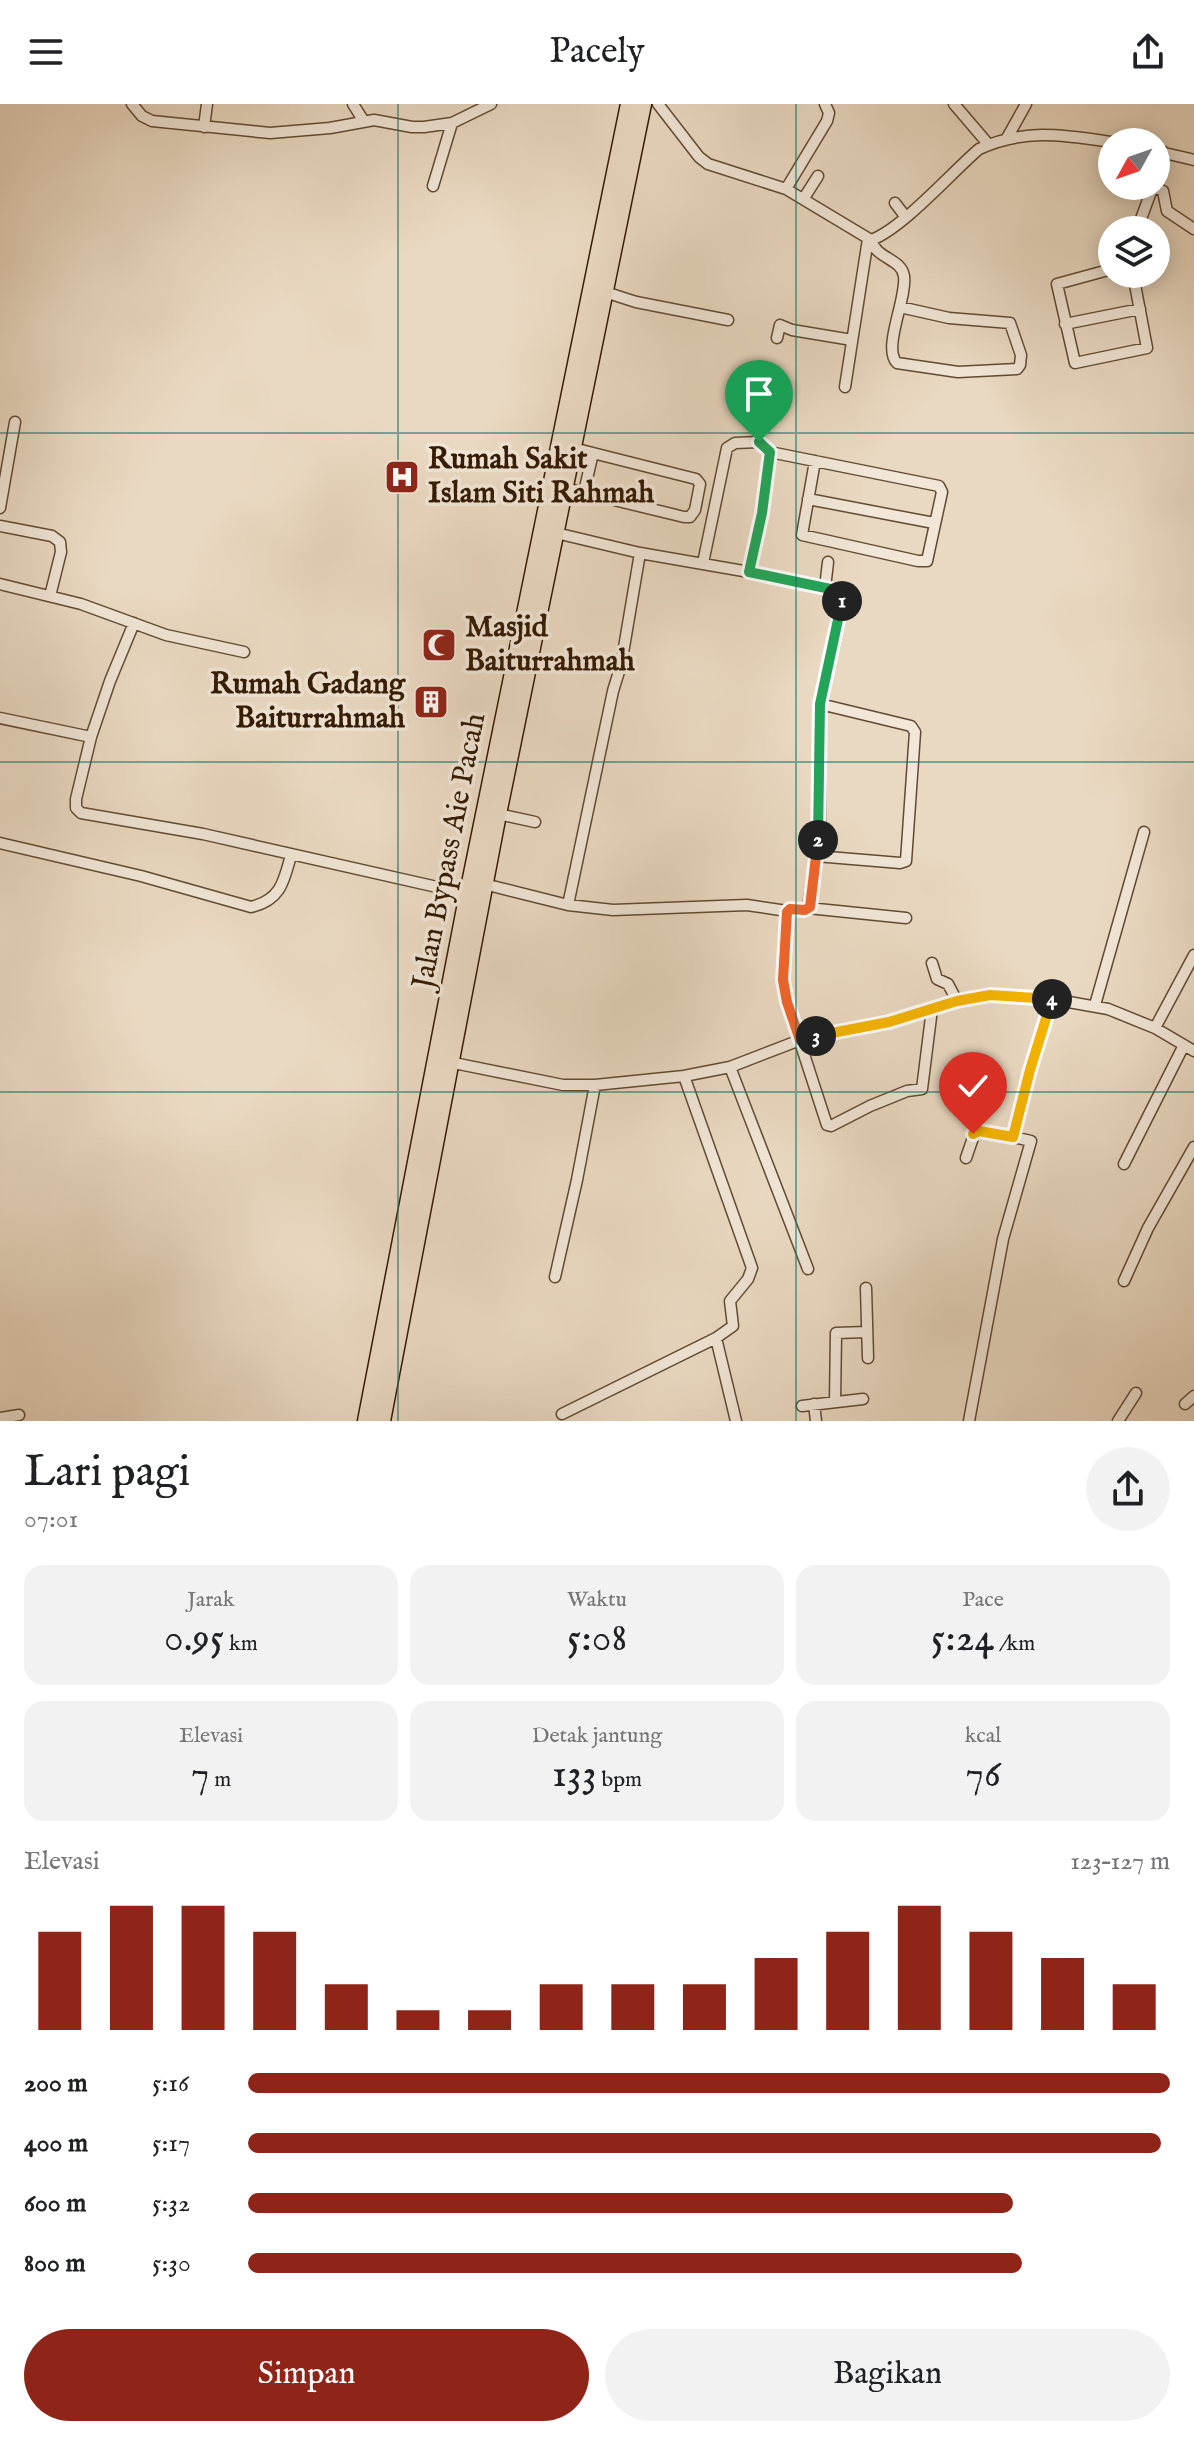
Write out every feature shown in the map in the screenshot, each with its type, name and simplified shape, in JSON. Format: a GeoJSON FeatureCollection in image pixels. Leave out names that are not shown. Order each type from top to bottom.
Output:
{"type":"FeatureCollection","features":[{"type":"Feature","properties":{"kind":"highway","name":"Jalan Bypass Aie Pacah"},"geometry":{"type":"LineString","coordinates":[[366,1421],[468,894],[501,773],[569,389],[622,169],[629,104]]}},
{"type":"Feature","properties":{"kind":"highway"},"geometry":{"type":"LineString","coordinates":[[382,1421],[498,814],[501,773],[556,533],[605,292],[622,169],[643,104]]}},
{"type":"Feature","properties":{"kind":"street"},"geometry":{"type":"LineString","coordinates":[[132,104],[142,116],[152,121],[270,133],[330,128],[363,120],[412,127],[452,123],[491,104]]}},
{"type":"Feature","properties":{"kind":"street"},"geometry":{"type":"LineString","coordinates":[[204,127],[207,104]]}},
{"type":"Feature","properties":{"kind":"street"},"geometry":{"type":"LineString","coordinates":[[353,104],[363,120]]}},
{"type":"Feature","properties":{"kind":"street"},"geometry":{"type":"LineString","coordinates":[[658,104],[699,157],[708,164],[786,189],[804,198],[870,240],[873,248],[883,257],[896,262],[904,274],[891,352],[897,363],[958,372],[1017,369],[1020,365],[1021,355],[1010,323],[949,318],[900,307]]}},
{"type":"Feature","properties":{"kind":"street"},"geometry":{"type":"LineString","coordinates":[[786,189],[827,121],[829,113],[825,104]]}},
{"type":"Feature","properties":{"kind":"street"},"geometry":{"type":"LineString","coordinates":[[954,104],[989,145]]}},
{"type":"Feature","properties":{"kind":"street"},"geometry":{"type":"LineString","coordinates":[[1007,138],[1026,104]]}},
{"type":"Feature","properties":{"kind":"street"},"geometry":{"type":"LineString","coordinates":[[433,186],[452,123]]}},
{"type":"Feature","properties":{"kind":"street"},"geometry":{"type":"LineString","coordinates":[[845,387],[870,240],[905,216],[979,149],[1007,138],[1043,134],[1098,140]]}},
{"type":"Feature","properties":{"kind":"street"},"geometry":{"type":"LineString","coordinates":[[1170,154],[1194,160]]}},
{"type":"Feature","properties":{"kind":"street"},"geometry":{"type":"LineString","coordinates":[[804,198],[818,176]]}},
{"type":"Feature","properties":{"kind":"street"},"geometry":{"type":"LineString","coordinates":[[1165,200],[1172,217],[1194,229]]}},
{"type":"Feature","properties":{"kind":"street"},"geometry":{"type":"LineString","coordinates":[[895,203],[905,216]]}},
{"type":"Feature","properties":{"kind":"street"},"geometry":{"type":"LineString","coordinates":[[1098,273],[1057,284],[1076,363],[1144,349],[1148,345],[1136,288]]}},
{"type":"Feature","properties":{"kind":"street"},"geometry":{"type":"LineString","coordinates":[[605,292],[636,302],[728,320]]}},
{"type":"Feature","properties":{"kind":"street"},"geometry":{"type":"LineString","coordinates":[[1065,324],[1140,309]]}},
{"type":"Feature","properties":{"kind":"street"},"geometry":{"type":"LineString","coordinates":[[777,338],[780,325],[792,330],[852,340]]}},
{"type":"Feature","properties":{"kind":"street"},"geometry":{"type":"LineString","coordinates":[[0,508],[15,422]]}},
{"type":"Feature","properties":{"kind":"street"},"geometry":{"type":"LineString","coordinates":[[703,563],[727,448],[735,443],[759,442],[770,452],[815,461],[939,486],[942,492],[927,561],[802,535],[815,461]]}},
{"type":"Feature","properties":{"kind":"street"},"geometry":{"type":"LineString","coordinates":[[565,488],[684,517],[690,517],[695,510],[700,484],[696,479],[573,448]]}},
{"type":"Feature","properties":{"kind":"street"},"geometry":{"type":"LineString","coordinates":[[749,572],[762,513],[770,452]]}},
{"type":"Feature","properties":{"kind":"street"},"geometry":{"type":"LineString","coordinates":[[584,492],[593,453]]}},
{"type":"Feature","properties":{"kind":"street"},"geometry":{"type":"LineString","coordinates":[[808,499],[934,523]]}},
{"type":"Feature","properties":{"kind":"street"},"geometry":{"type":"LineString","coordinates":[[0,526],[52,536],[60,542],[61,552],[50,596]]}},
{"type":"Feature","properties":{"kind":"street"},"geometry":{"type":"LineString","coordinates":[[556,533],[640,553],[840,591],[843,595],[820,704],[820,828],[808,908]]}},
{"type":"Feature","properties":{"kind":"street"},"geometry":{"type":"LineString","coordinates":[[568,905],[621,665],[640,553]]}},
{"type":"Feature","properties":{"kind":"street"},"geometry":{"type":"LineString","coordinates":[[825,588],[828,562]]}},
{"type":"Feature","properties":{"kind":"street"},"geometry":{"type":"LineString","coordinates":[[0,584],[50,596],[166,635],[244,652]]}},
{"type":"Feature","properties":{"kind":"street"},"geometry":{"type":"LineString","coordinates":[[134,623],[91,737],[76,799],[77,811],[117,821],[203,834],[468,894]]}},
{"type":"Feature","properties":{"kind":"street"},"geometry":{"type":"LineString","coordinates":[[816,856],[906,861],[915,732],[911,726],[820,704]]}},
{"type":"Feature","properties":{"kind":"street"},"geometry":{"type":"LineString","coordinates":[[0,718],[91,737]]}},
{"type":"Feature","properties":{"kind":"street"},"geometry":{"type":"LineString","coordinates":[[498,814],[535,822]]}},
{"type":"Feature","properties":{"kind":"street"},"geometry":{"type":"LineString","coordinates":[[1095,1005],[1144,832]]}},
{"type":"Feature","properties":{"kind":"street"},"geometry":{"type":"LineString","coordinates":[[0,843],[141,876],[251,907],[265,904],[283,884],[291,855]]}},
{"type":"Feature","properties":{"kind":"street"},"geometry":{"type":"LineString","coordinates":[[484,884],[568,905],[613,910],[747,905],[787,911],[808,908],[906,918]]}},
{"type":"Feature","properties":{"kind":"street"},"geometry":{"type":"LineString","coordinates":[[787,911],[783,980],[787,1002],[825,1122],[831,1126],[870,1106],[907,1091],[922,1089],[932,1009]]}},
{"type":"Feature","properties":{"kind":"street"},"geometry":{"type":"LineString","coordinates":[[1155,1028],[1194,955]]}},
{"type":"Feature","properties":{"kind":"street"},"geometry":{"type":"LineString","coordinates":[[932,963],[937,979],[948,984],[957,1001]]}},
{"type":"Feature","properties":{"kind":"street"},"geometry":{"type":"LineString","coordinates":[[449,1062],[563,1085],[595,1085],[684,1076],[730,1067],[800,1040],[889,1022],[957,1001],[990,995],[1095,1005],[1155,1028],[1189,1048],[1124,1164]]}},
{"type":"Feature","properties":{"kind":"street"},"geometry":{"type":"LineString","coordinates":[[1013,1137],[1052,999]]}},
{"type":"Feature","properties":{"kind":"street"},"geometry":{"type":"LineString","coordinates":[[730,1067],[808,1269]]}},
{"type":"Feature","properties":{"kind":"street"},"geometry":{"type":"LineString","coordinates":[[562,1414],[716,1338],[733,1326],[730,1301],[748,1279],[752,1268],[684,1076]]}},
{"type":"Feature","properties":{"kind":"street"},"geometry":{"type":"LineString","coordinates":[[555,1277],[595,1085]]}},
{"type":"Feature","properties":{"kind":"street"},"geometry":{"type":"LineString","coordinates":[[966,1158],[975,1132],[1031,1141],[1002,1246],[969,1421]]}},
{"type":"Feature","properties":{"kind":"street"},"geometry":{"type":"LineString","coordinates":[[1124,1281],[1148,1228],[1194,1147]]}},
{"type":"Feature","properties":{"kind":"street"},"geometry":{"type":"LineString","coordinates":[[866,1288],[868,1358]]}},
{"type":"Feature","properties":{"kind":"street"},"geometry":{"type":"LineString","coordinates":[[835,1402],[836,1333],[867,1332]]}},
{"type":"Feature","properties":{"kind":"street"},"geometry":{"type":"LineString","coordinates":[[716,1338],[736,1421]]}},
{"type":"Feature","properties":{"kind":"street"},"geometry":{"type":"LineString","coordinates":[[1118,1421],[1136,1393]]}},
{"type":"Feature","properties":{"kind":"street"},"geometry":{"type":"LineString","coordinates":[[1185,1404],[1194,1396]]}},
{"type":"Feature","properties":{"kind":"street"},"geometry":{"type":"LineString","coordinates":[[816,1421],[808,1405],[863,1399]]}},
{"type":"Feature","properties":{"kind":"street"},"geometry":{"type":"LineString","coordinates":[[0,1418],[19,1415]]}},
{"type":"Feature","properties":{"kind":"place","name":"Rumah Sakit Islam Siti Rahmah"},"geometry":{"type":"Point","coordinates":[402,477]}},
{"type":"Feature","properties":{"kind":"place","name":"Masjid Baiturrahmah"},"geometry":{"type":"Point","coordinates":[439,645]}},
{"type":"Feature","properties":{"kind":"place","name":"Rumah Gadang Baiturrahmah"},"geometry":{"type":"Point","coordinates":[431,702]}},
{"type":"Feature","properties":{"kind":"route"},"geometry":{"type":"LineString","coordinates":[[759,442],[770,452],[762,513],[749,572],[840,591],[843,595],[820,704],[820,828],[810,907],[787,912],[783,980],[787,1002],[800,1040],[889,1022],[957,1001],[990,995],[1052,999],[1013,1137],[979,1131],[973,1134]]}}]}
